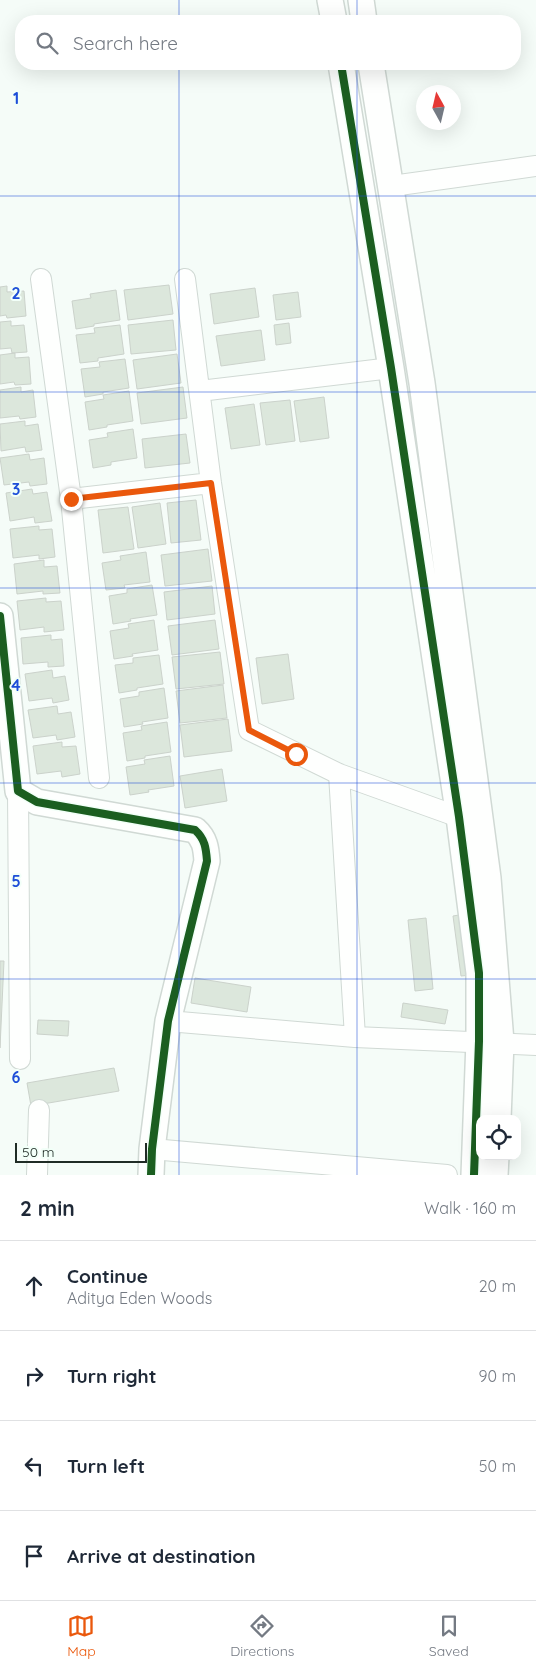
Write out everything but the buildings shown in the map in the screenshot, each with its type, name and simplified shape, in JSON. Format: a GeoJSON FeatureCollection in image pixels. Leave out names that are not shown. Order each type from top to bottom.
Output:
{"type":"FeatureCollection","features":[{"type":"Feature","properties":{"kind":"street"},"geometry":{"type":"LineString","coordinates":[[330,0],[333,15]]}},
{"type":"Feature","properties":{"kind":"street"},"geometry":{"type":"LineString","coordinates":[[361,0],[363,15]]}},
{"type":"Feature","properties":{"kind":"street"},"geometry":{"type":"LineString","coordinates":[[342,70],[391,368],[470,821],[488,878],[490,1042],[498,1115]]}},
{"type":"Feature","properties":{"kind":"street"},"geometry":{"type":"LineString","coordinates":[[372,70],[422,383],[470,821]]}},
{"type":"Feature","properties":{"kind":"street"},"geometry":{"type":"LineString","coordinates":[[392,186],[536,166]]}},
{"type":"Feature","properties":{"kind":"street"},"geometry":{"type":"LineString","coordinates":[[41,279],[71,499],[99,778]]}},
{"type":"Feature","properties":{"kind":"street"},"geometry":{"type":"LineString","coordinates":[[185,279],[211,483],[249,730],[339,774],[470,821]]}},
{"type":"Feature","properties":{"kind":"street"},"geometry":{"type":"LineString","coordinates":[[200,391],[391,368]]}},
{"type":"Feature","properties":{"kind":"street"},"geometry":{"type":"LineString","coordinates":[[71,499],[211,483]]}},
{"type":"Feature","properties":{"kind":"street"},"geometry":{"type":"LineString","coordinates":[[1,627],[11,779],[20,1059]]}},
{"type":"Feature","properties":{"kind":"street"},"geometry":{"type":"LineString","coordinates":[[339,774],[355,1037]]}},
{"type":"Feature","properties":{"kind":"street"},"geometry":{"type":"LineString","coordinates":[[11,779],[37,802],[195,830],[202,837],[206,848],[207,861],[168,1021],[152,1149],[152,1175]]}},
{"type":"Feature","properties":{"kind":"street"},"geometry":{"type":"LineString","coordinates":[[168,1021],[355,1037],[536,1045]]}},
{"type":"Feature","properties":{"kind":"street"},"geometry":{"type":"LineString","coordinates":[[474,1175],[490,1042]]}},
{"type":"Feature","properties":{"kind":"street"},"geometry":{"type":"LineString","coordinates":[[37,1175],[39,1110]]}},
{"type":"Feature","properties":{"kind":"street"},"geometry":{"type":"LineString","coordinates":[[152,1149],[447,1175]]}},
{"type":"Feature","properties":{"kind":"street"},"geometry":{"type":"LineString","coordinates":[[495,1175],[496,1160]]}},
{"type":"Feature","properties":{"kind":"cycle path"},"geometry":{"type":"LineString","coordinates":[[342,70],[391,368],[459,817],[479,973],[479,1041],[474,1175]]}},
{"type":"Feature","properties":{"kind":"cycle path"},"geometry":{"type":"LineString","coordinates":[[0,616],[18,791],[37,802],[195,830],[204,844],[207,861],[168,1021],[152,1149],[151,1175]]}},
{"type":"Feature","properties":{"kind":"route"},"geometry":{"type":"LineString","coordinates":[[71,499],[211,483],[249,730],[296,754]]}}]}
